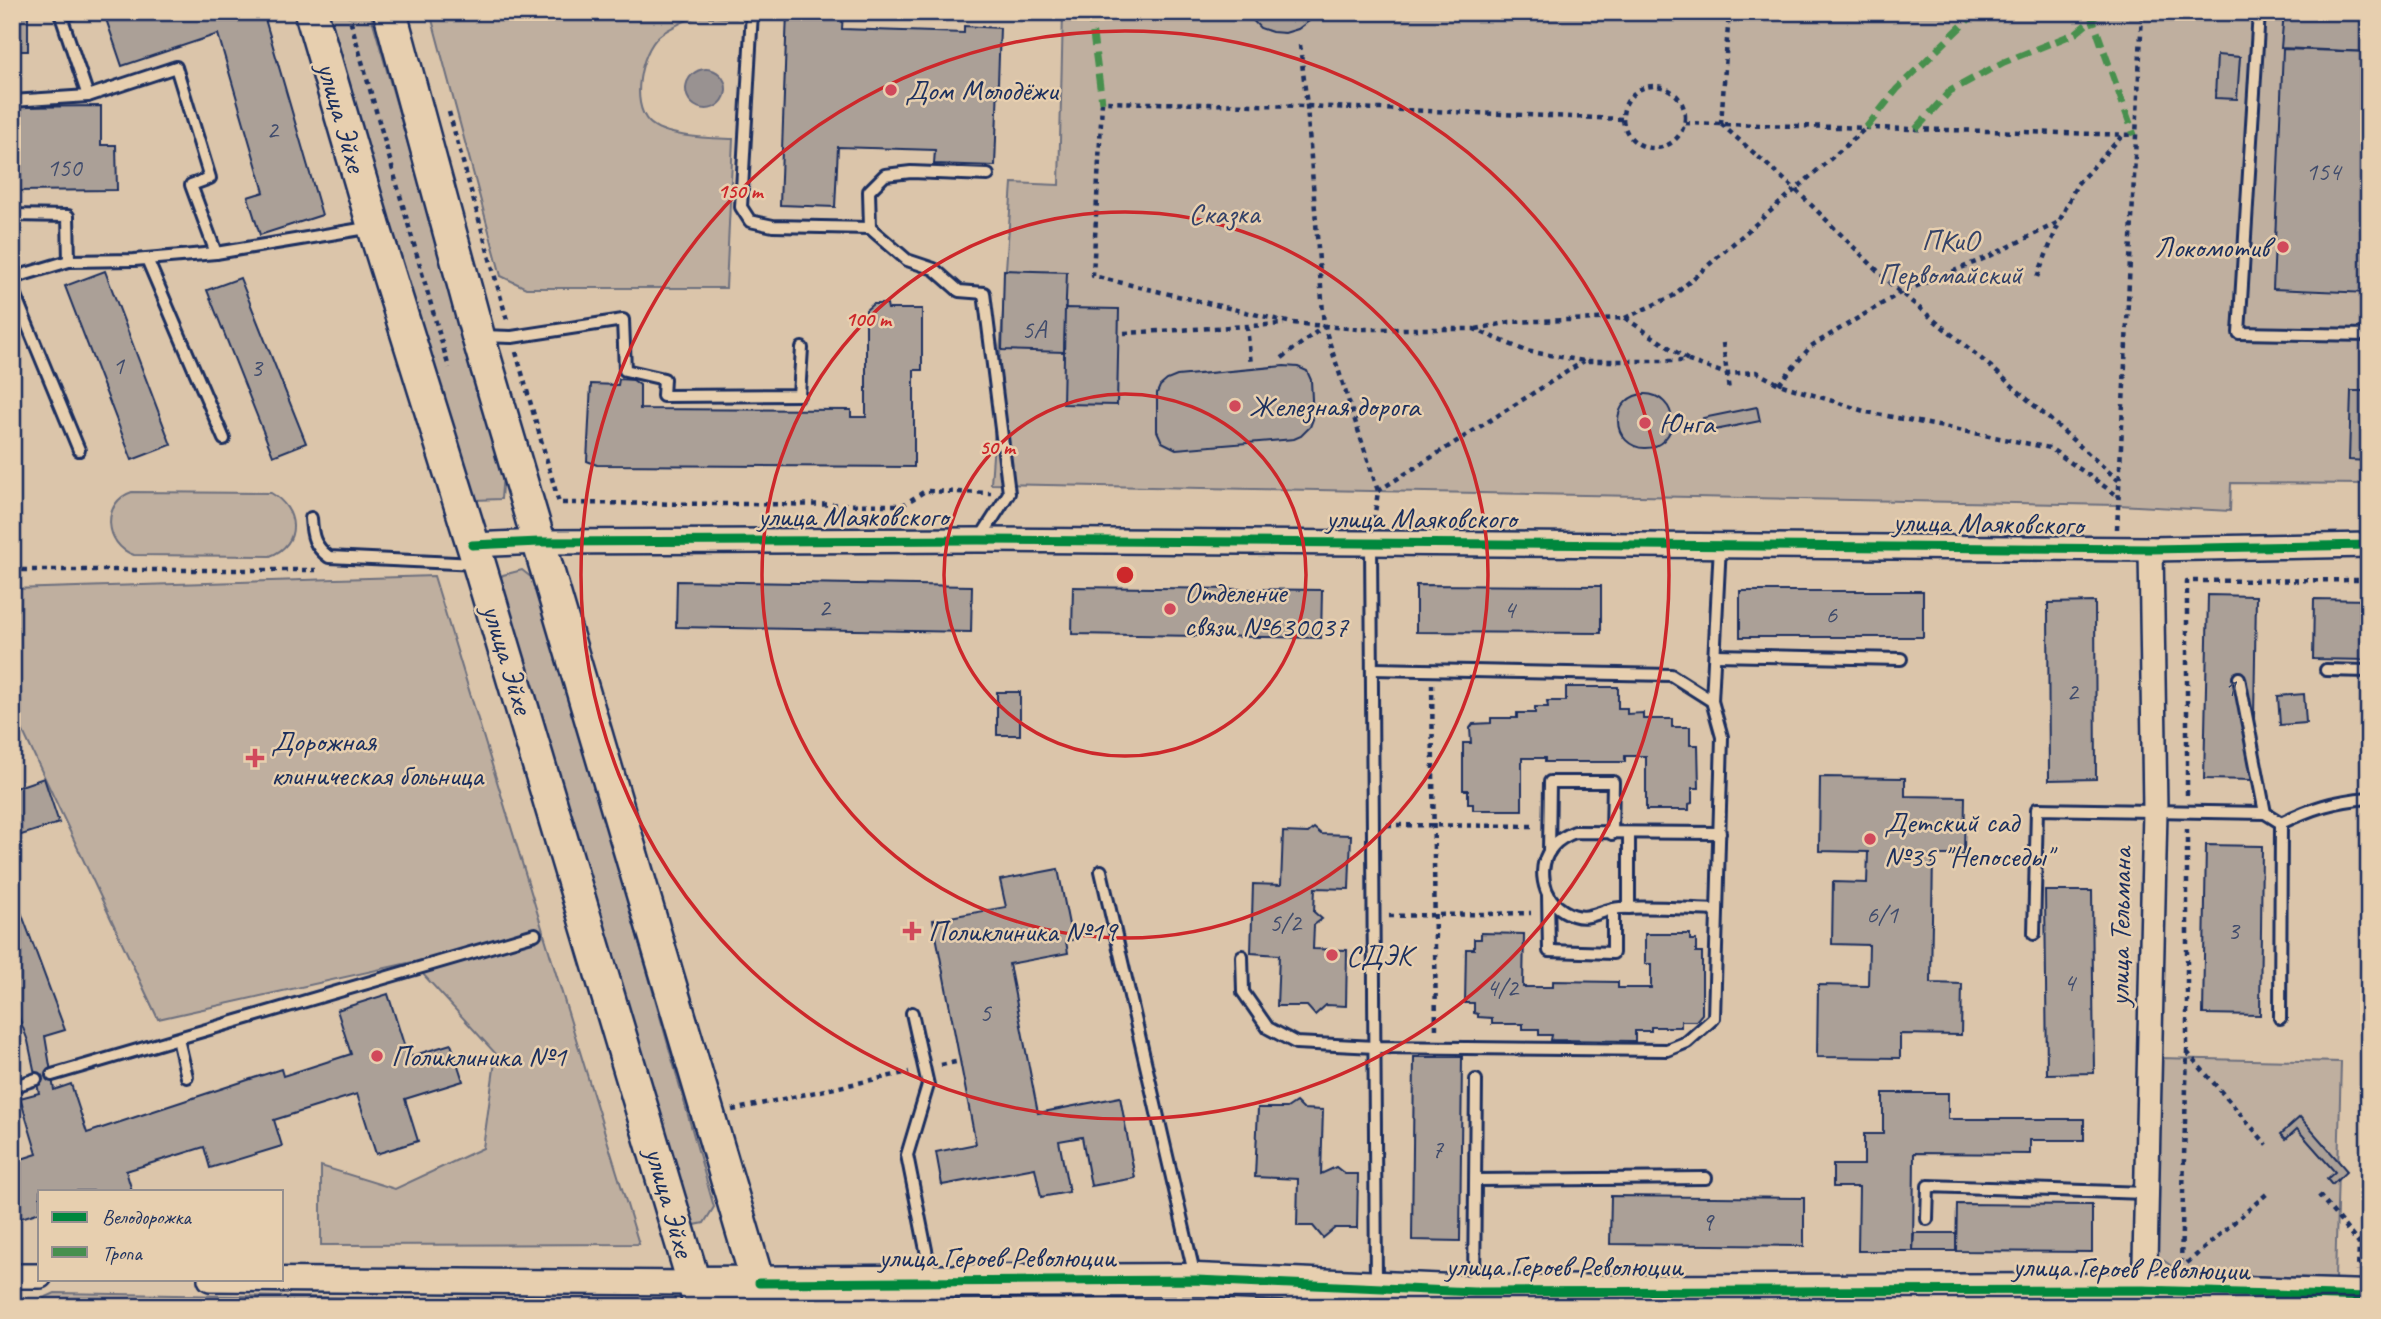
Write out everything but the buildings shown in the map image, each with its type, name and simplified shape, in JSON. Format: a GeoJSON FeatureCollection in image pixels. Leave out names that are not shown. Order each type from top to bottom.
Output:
{"type":"FeatureCollection","features":[{"type":"Feature","properties":{"kind":"main road","name":"улица Эйхе"},"geometry":{"type":"LineString","coordinates":[[311,12],[697,1295]]}},
{"type":"Feature","properties":{"kind":"main road","name":"улица Эйхе"},"geometry":{"type":"LineString","coordinates":[[390,12],[478,336],[762,1295]]}},
{"type":"Feature","properties":{"kind":"main road","name":"улица Героев Революции"},"geometry":{"type":"LineString","coordinates":[[697,1295],[762,1295],[933,1283],[1196,1280],[1376,1289],[1474,1299],[2143,1298],[2180,1293],[2363,1285]]}},
{"type":"Feature","properties":{"kind":"street","name":"улица Маяковского"},"geometry":{"type":"LineString","coordinates":[[476,554],[539,542],[979,540],[2151,550],[2369,545]]}},
{"type":"Feature","properties":{"kind":"street","name":"улица Тельмана"},"geometry":{"type":"LineString","coordinates":[[2143,1298],[2155,810],[2151,550]]}},
{"type":"Feature","properties":{"kind":"street"},"geometry":{"type":"LineString","coordinates":[[13,1276],[38,1276]]}},
{"type":"Feature","properties":{"kind":"street","name":"улица Героев Революции"},"geometry":{"type":"LineString","coordinates":[[270,1280],[697,1295]]}},
{"type":"Feature","properties":{"kind":"lane"},"geometry":{"type":"LineString","coordinates":[[74,12],[61,16],[88,96]]}},
{"type":"Feature","properties":{"kind":"lane"},"geometry":{"type":"LineString","coordinates":[[752,12],[741,206],[751,221],[773,226],[870,228],[906,260],[934,269],[959,291],[984,293],[1009,493],[979,540]]}},
{"type":"Feature","properties":{"kind":"lane"},"geometry":{"type":"LineString","coordinates":[[2259,12],[2239,333],[2369,335]]}},
{"type":"Feature","properties":{"kind":"lane"},"geometry":{"type":"LineString","coordinates":[[12,101],[88,96],[176,67],[210,178],[191,185],[216,253]]}},
{"type":"Feature","properties":{"kind":"lane"},"geometry":{"type":"LineString","coordinates":[[870,228],[869,191],[885,174],[912,172],[988,175]]}},
{"type":"Feature","properties":{"kind":"lane"},"geometry":{"type":"LineString","coordinates":[[12,215],[68,216],[69,261]]}},
{"type":"Feature","properties":{"kind":"lane"},"geometry":{"type":"LineString","coordinates":[[12,278],[69,261],[147,259],[216,253],[374,227]]}},
{"type":"Feature","properties":{"kind":"lane"},"geometry":{"type":"LineString","coordinates":[[147,259],[224,439]]}},
{"type":"Feature","properties":{"kind":"lane"},"geometry":{"type":"LineString","coordinates":[[12,288],[79,450]]}},
{"type":"Feature","properties":{"kind":"lane"},"geometry":{"type":"LineString","coordinates":[[478,336],[512,337],[623,320],[625,370],[663,379],[663,396],[799,395],[802,348]]}},
{"type":"Feature","properties":{"kind":"lane"},"geometry":{"type":"LineString","coordinates":[[311,518],[312,537],[319,549],[330,557],[476,554]]}},
{"type":"Feature","properties":{"kind":"lane"},"geometry":{"type":"LineString","coordinates":[[1371,542],[1376,1289]]}},
{"type":"Feature","properties":{"kind":"lane"},"geometry":{"type":"LineString","coordinates":[[1242,956],[1242,992],[1268,1028],[1297,1043],[1375,1047],[1667,1050],[1687,1042],[1714,1018],[1723,737],[1713,701],[1720,545]]}},
{"type":"Feature","properties":{"kind":"lane"},"geometry":{"type":"LineString","coordinates":[[1715,655],[1901,659]]}},
{"type":"Feature","properties":{"kind":"lane"},"geometry":{"type":"LineString","coordinates":[[1372,668],[1671,675],[1713,701]]}},
{"type":"Feature","properties":{"kind":"lane"},"geometry":{"type":"LineString","coordinates":[[2326,670],[2369,671]]}},
{"type":"Feature","properties":{"kind":"lane"},"geometry":{"type":"LineString","coordinates":[[2239,678],[2265,813]]}},
{"type":"Feature","properties":{"kind":"lane"},"geometry":{"type":"LineString","coordinates":[[1549,852],[1550,782],[1613,782],[1612,834]]}},
{"type":"Feature","properties":{"kind":"lane"},"geometry":{"type":"LineString","coordinates":[[2281,823],[2339,800],[2369,798]]}},
{"type":"Feature","properties":{"kind":"lane"},"geometry":{"type":"LineString","coordinates":[[2034,934],[2037,809],[2265,813],[2281,823]]}},
{"type":"Feature","properties":{"kind":"lane"},"geometry":{"type":"LineString","coordinates":[[2280,1018],[2281,823]]}},
{"type":"Feature","properties":{"kind":"lane"},"geometry":{"type":"LineString","coordinates":[[1717,910],[1629,908],[1613,909],[1593,917],[1578,916],[1564,911],[1553,902],[1542,874],[1549,852],[1563,837],[1575,832],[1720,833]]}},
{"type":"Feature","properties":{"kind":"lane"},"geometry":{"type":"LineString","coordinates":[[1629,834],[1629,908]]}},
{"type":"Feature","properties":{"kind":"lane"},"geometry":{"type":"LineString","coordinates":[[1101,871],[1196,1280]]}},
{"type":"Feature","properties":{"kind":"lane"},"geometry":{"type":"LineString","coordinates":[[1705,875],[1718,875]]}},
{"type":"Feature","properties":{"kind":"lane"},"geometry":{"type":"LineString","coordinates":[[1548,894],[1549,951],[1613,953],[1613,909]]}},
{"type":"Feature","properties":{"kind":"lane"},"geometry":{"type":"LineString","coordinates":[[52,1075],[534,934]]}},
{"type":"Feature","properties":{"kind":"lane"},"geometry":{"type":"LineString","coordinates":[[912,1013],[928,1085],[907,1154],[933,1283]]}},
{"type":"Feature","properties":{"kind":"lane"},"geometry":{"type":"LineString","coordinates":[[178,1039],[187,1077]]}},
{"type":"Feature","properties":{"kind":"lane"},"geometry":{"type":"LineString","coordinates":[[12,1087],[36,1079]]}},
{"type":"Feature","properties":{"kind":"lane"},"geometry":{"type":"LineString","coordinates":[[1474,1299],[1476,1080]]}},
{"type":"Feature","properties":{"kind":"lane"},"geometry":{"type":"LineString","coordinates":[[1476,1180],[1706,1178]]}},
{"type":"Feature","properties":{"kind":"lane"},"geometry":{"type":"LineString","coordinates":[[1927,1219],[1928,1186],[2146,1193]]}},
{"type":"Feature","properties":{"kind":"lane"},"geometry":{"type":"LineString","coordinates":[[12,1281],[13,1276]]}},
{"type":"Feature","properties":{"kind":"path"},"geometry":{"type":"LineString","coordinates":[[348,12],[450,370]]}},
{"type":"Feature","properties":{"kind":"path"},"geometry":{"type":"LineString","coordinates":[[1721,124],[1729,12]]}},
{"type":"Feature","properties":{"kind":"path"},"geometry":{"type":"LineString","coordinates":[[2116,549],[2142,12]]}},
{"type":"Feature","properties":{"kind":"path"},"geometry":{"type":"LineString","coordinates":[[1300,45],[1324,326],[1378,491],[1371,542]]}},
{"type":"Feature","properties":{"kind":"path"},"geometry":{"type":"LineString","coordinates":[[1651,86],[1670,90],[1677,96],[1682,104],[1685,123],[1675,140],[1666,146],[1647,148],[1629,137],[1622,119],[1627,100],[1641,88],[1651,86]]}},
{"type":"Feature","properties":{"kind":"path"},"geometry":{"type":"LineString","coordinates":[[1622,119],[1307,106],[1102,102],[1093,276],[1292,323],[1358,329],[1475,329],[1510,322],[1625,318],[1673,296],[1867,128]]}},
{"type":"Feature","properties":{"kind":"path"},"geometry":{"type":"LineString","coordinates":[[1685,123],[2136,135]]}},
{"type":"Feature","properties":{"kind":"path"},"geometry":{"type":"LineString","coordinates":[[1721,124],[1795,189],[1900,293],[1990,366],[2119,480]]}},
{"type":"Feature","properties":{"kind":"path"},"geometry":{"type":"LineString","coordinates":[[2038,277],[2077,184],[2123,135]]}},
{"type":"Feature","properties":{"kind":"path"},"geometry":{"type":"LineString","coordinates":[[1779,384],[1811,346],[1900,293],[1988,257],[2059,222]]}},
{"type":"Feature","properties":{"kind":"path"},"geometry":{"type":"LineString","coordinates":[[1625,318],[1689,361],[1727,374],[1756,372],[1779,384],[1867,412],[2050,448],[2118,496]]}},
{"type":"Feature","properties":{"kind":"path"},"geometry":{"type":"LineString","coordinates":[[1124,333],[1292,323]]}},
{"type":"Feature","properties":{"kind":"path"},"geometry":{"type":"LineString","coordinates":[[1247,326],[1251,365]]}},
{"type":"Feature","properties":{"kind":"path"},"geometry":{"type":"LineString","coordinates":[[1282,358],[1324,326]]}},
{"type":"Feature","properties":{"kind":"path"},"geometry":{"type":"LineString","coordinates":[[1475,329],[1526,351],[1584,360],[1689,361]]}},
{"type":"Feature","properties":{"kind":"path"},"geometry":{"type":"LineString","coordinates":[[1723,343],[1729,391]]}},
{"type":"Feature","properties":{"kind":"path"},"geometry":{"type":"LineString","coordinates":[[1378,491],[1584,360]]}},
{"type":"Feature","properties":{"kind":"path"},"geometry":{"type":"LineString","coordinates":[[12,570],[316,569],[330,557]]}},
{"type":"Feature","properties":{"kind":"path"},"geometry":{"type":"LineString","coordinates":[[2270,1191],[2180,1268],[2187,1051],[2187,581],[2369,580]]}},
{"type":"Feature","properties":{"kind":"path"},"geometry":{"type":"LineString","coordinates":[[1432,670],[1437,1047]]}},
{"type":"Feature","properties":{"kind":"path"},"geometry":{"type":"LineString","coordinates":[[1381,825],[1538,826],[1538,839]]}},
{"type":"Feature","properties":{"kind":"path"},"geometry":{"type":"LineString","coordinates":[[1385,916],[1538,913]]}},
{"type":"Feature","properties":{"kind":"path"},"geometry":{"type":"LineString","coordinates":[[2187,1051],[2267,1145]]}},
{"type":"Feature","properties":{"kind":"path"},"geometry":{"type":"LineString","coordinates":[[730,1111],[961,1061]]}},
{"type":"Feature","properties":{"kind":"path"},"geometry":{"type":"LineString","coordinates":[[2319,1195],[2359,1244],[2363,1285]]}},
{"type":"Feature","properties":{"kind":"green space"},"geometry":{"type":"Polygon","coordinates":[[[329,12],[370,12],[503,473],[501,499],[474,500],[465,488],[329,12]]]}},
{"type":"Feature","properties":{"kind":"green space"},"geometry":{"type":"Polygon","coordinates":[[[430,12],[737,12],[736,18],[692,18],[659,36],[643,65],[639,91],[643,114],[656,127],[689,136],[733,139],[726,288],[526,288],[501,276],[430,12]]]}},
{"type":"Feature","properties":{"kind":"green space","name":"ПКиО Первомайский"},"geometry":{"type":"Polygon","coordinates":[[[1063,12],[2369,12],[2369,484],[2231,483],[2230,511],[2118,505],[991,484],[1012,183],[1059,185],[1063,12]]]}},
{"type":"Feature","properties":{"kind":"green space"},"geometry":{"type":"Polygon","coordinates":[[[132,492],[271,493],[287,508],[293,526],[292,535],[280,551],[270,556],[134,555],[124,550],[117,542],[110,524],[115,505],[122,497],[132,492]]]}},
{"type":"Feature","properties":{"kind":"green space"},"geometry":{"type":"Polygon","coordinates":[[[522,570],[537,582],[714,1207],[704,1223],[690,1226],[492,586],[503,575],[522,570]]]}},
{"type":"Feature","properties":{"kind":"green space","name":"Дорожная клиническая больница"},"geometry":{"type":"Polygon","coordinates":[[[434,576],[639,1244],[321,1245],[321,1166],[395,1189],[483,1148],[496,1054],[412,962],[158,1019],[12,708],[12,589],[434,576]]]}},
{"type":"Feature","properties":{"kind":"green space"},"geometry":{"type":"Polygon","coordinates":[[[2158,1058],[2341,1062],[2335,1279],[2181,1273],[2152,1252],[2158,1058]]]}},
{"type":"Feature","properties":{"kind":"green space"},"geometry":{"type":"Polygon","coordinates":[[[55,1293],[650,1303],[652,1307],[43,1307],[44,1298],[55,1293]]]}},
{"type":"Feature","properties":{"kind":"green space"},"geometry":{"type":"Polygon","coordinates":[[[810,1302],[1292,1307],[809,1307],[810,1302]]]}},
{"type":"Feature","properties":{"kind":"shaded area"},"geometry":{"type":"Polygon","coordinates":[[[706,69],[714,70],[720,75],[725,81],[725,97],[720,103],[714,108],[706,109],[698,108],[692,103],[687,97],[686,89],[687,81],[692,75],[698,70],[706,69]]]}},
{"type":"Feature","properties":{"kind":"marked path"},"geometry":{"type":"LineString","coordinates":[[1090,12],[1102,102]]}},
{"type":"Feature","properties":{"kind":"marked path"},"geometry":{"type":"LineString","coordinates":[[1866,128],[1897,89],[1976,12]]}},
{"type":"Feature","properties":{"kind":"marked path"},"geometry":{"type":"LineString","coordinates":[[2090,12],[2134,135]]}},
{"type":"Feature","properties":{"kind":"marked path"},"geometry":{"type":"LineString","coordinates":[[1916,129],[1950,91],[2004,62],[2076,33],[2101,12]]}},
{"type":"Feature","properties":{"kind":"cycle path"},"geometry":{"type":"LineString","coordinates":[[472,545],[539,542],[979,540],[2151,549],[2369,545]]}},
{"type":"Feature","properties":{"kind":"cycle path"},"geometry":{"type":"LineString","coordinates":[[759,1283],[1196,1280],[1474,1292],[2143,1290],[2369,1297]]}},
{"type":"Feature","properties":{"kind":"place","name":"Дом Молодёжи"},"geometry":{"type":"Point","coordinates":[891,90]}},
{"type":"Feature","properties":{"kind":"place","name":"Локомотив"},"geometry":{"type":"Point","coordinates":[2283,247]}},
{"type":"Feature","properties":{"kind":"place","name":"Железная дорога"},"geometry":{"type":"Point","coordinates":[1235,406]}},
{"type":"Feature","properties":{"kind":"place","name":"Юнга"},"geometry":{"type":"Point","coordinates":[1645,423]}},
{"type":"Feature","properties":{"kind":"place","name":"Отделение связи №630037"},"geometry":{"type":"Point","coordinates":[1170,609]}},
{"type":"Feature","properties":{"kind":"place","name":"Дорожная клиническая больница"},"geometry":{"type":"Point","coordinates":[255,758]}},
{"type":"Feature","properties":{"kind":"place","name":"Детский сад №35 \"Непоседы\""},"geometry":{"type":"Point","coordinates":[1870,839]}},
{"type":"Feature","properties":{"kind":"place","name":"Поликлиника №19"},"geometry":{"type":"Point","coordinates":[912,931]}},
{"type":"Feature","properties":{"kind":"place","name":"СДЭК"},"geometry":{"type":"Point","coordinates":[1332,955]}},
{"type":"Feature","properties":{"kind":"place","name":"Поликлиника №1"},"geometry":{"type":"Point","coordinates":[377,1056]}},
{"type":"Feature","properties":{"kind":"park label","name":"Сказка"},"geometry":{"type":"Point","coordinates":[1224,213]}}]}
